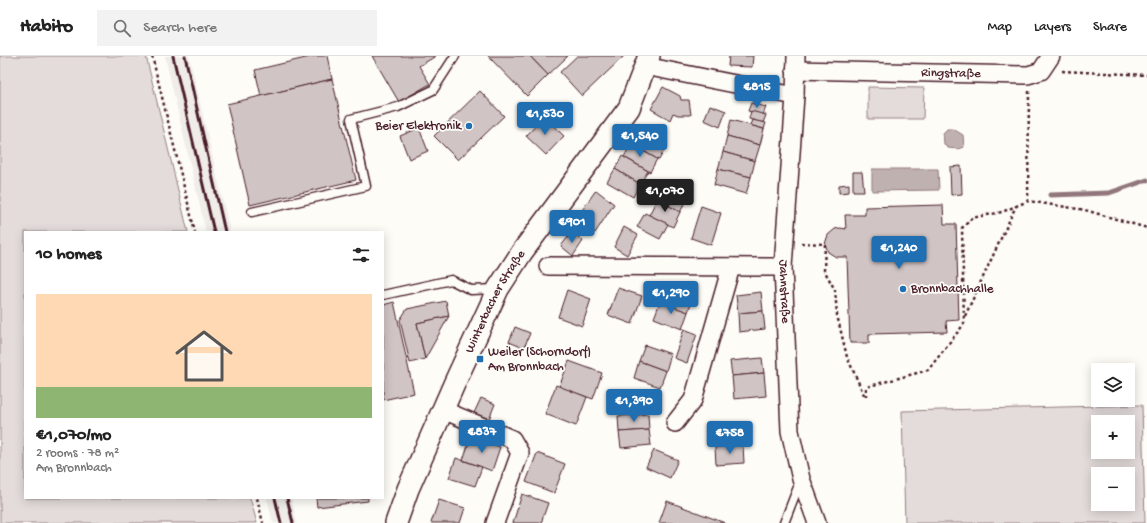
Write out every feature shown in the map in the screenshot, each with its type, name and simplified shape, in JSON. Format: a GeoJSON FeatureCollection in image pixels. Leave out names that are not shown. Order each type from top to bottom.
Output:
{"type":"FeatureCollection","features":[{"type":"Feature","properties":{"kind":"street"},"geometry":{"type":"LineString","coordinates":[[1035,73],[1050,56]]}},
{"type":"Feature","properties":{"kind":"street"},"geometry":{"type":"LineString","coordinates":[[647,61],[795,96]]}},
{"type":"Feature","properties":{"kind":"street","name":"Winterbacher Straße"},"geometry":{"type":"LineString","coordinates":[[396,523],[408,489],[498,289],[522,252],[629,108],[647,61]]}},
{"type":"Feature","properties":{"kind":"street","name":"Ringstraße"},"geometry":{"type":"LineString","coordinates":[[796,63],[1035,73]]}},
{"type":"Feature","properties":{"kind":"street","name":"Jahnstraße"},"geometry":{"type":"LineString","coordinates":[[796,63],[783,267],[790,431],[801,480],[817,523]]}},
{"type":"Feature","properties":{"kind":"street"},"geometry":{"type":"LineString","coordinates":[[548,266],[783,267]]}},
{"type":"Feature","properties":{"kind":"street"},"geometry":{"type":"LineString","coordinates":[[675,423],[693,400],[731,267]]}},
{"type":"Feature","properties":{"kind":"street"},"geometry":{"type":"LineString","coordinates":[[443,410],[512,439],[520,453],[495,523]]}},
{"type":"Feature","properties":{"kind":"lane"},"geometry":{"type":"LineString","coordinates":[[252,212],[366,186],[351,119],[398,107],[433,90],[455,56]]}},
{"type":"Feature","properties":{"kind":"lane"},"geometry":{"type":"LineString","coordinates":[[384,296],[452,280],[471,290],[498,289]]}},
{"type":"Feature","properties":{"kind":"lane"},"geometry":{"type":"LineString","coordinates":[[784,523],[801,480]]}},
{"type":"Feature","properties":{"kind":"path"},"geometry":{"type":"LineString","coordinates":[[152,56],[195,231]]}},
{"type":"Feature","properties":{"kind":"path"},"geometry":{"type":"LineString","coordinates":[[1028,201],[1035,73],[1147,75]]}},
{"type":"Feature","properties":{"kind":"path"},"geometry":{"type":"LineString","coordinates":[[785,242],[825,244],[824,270],[835,290],[837,315],[847,357],[866,397],[866,387],[928,370],[964,324],[962,228],[972,218],[1002,212],[1028,201],[1085,210],[1147,228]]}},
{"type":"Feature","properties":{"kind":"path"},"geometry":{"type":"LineString","coordinates":[[964,317],[1016,206]]}},
{"type":"Feature","properties":{"kind":"path"},"geometry":{"type":"LineString","coordinates":[[257,499],[263,523]]}},
{"type":"Feature","properties":{"kind":"shaded area"},"geometry":{"type":"Polygon","coordinates":[[[0,56],[146,56],[188,231],[24,231],[24,499],[250,499],[257,523],[0,523],[0,56]]]}},
{"type":"Feature","properties":{"kind":"shaded area"},"geometry":{"type":"Polygon","coordinates":[[[165,56],[189,56],[230,231],[206,231],[165,56]]]}},
{"type":"Feature","properties":{"kind":"shaded area"},"geometry":{"type":"Polygon","coordinates":[[[868,87],[924,88],[923,119],[868,119],[868,87]]]}},
{"type":"Feature","properties":{"kind":"shaded area"},"geometry":{"type":"Polygon","coordinates":[[[947,129],[953,129],[963,135],[964,147],[958,149],[948,148],[944,144],[943,133],[947,129]]]}},
{"type":"Feature","properties":{"kind":"shaded area"},"geometry":{"type":"Polygon","coordinates":[[[872,169],[938,169],[939,190],[872,191],[872,169]]]}},
{"type":"Feature","properties":{"kind":"shaded area"},"geometry":{"type":"Polygon","coordinates":[[[1135,405],[1142,405],[1145,523],[905,523],[902,411],[1091,406],[1135,407],[1135,405]]]}},
{"type":"Feature","properties":{"kind":"shaded area"},"geometry":{"type":"Polygon","coordinates":[[[267,499],[291,499],[297,523],[273,523],[267,499]]]}},
{"type":"Feature","properties":{"kind":"building"},"geometry":{"type":"Polygon","coordinates":[[[314,56],[327,56],[332,79],[261,96],[255,70],[314,56]]]}},
{"type":"Feature","properties":{"kind":"building"},"geometry":{"type":"Polygon","coordinates":[[[372,56],[436,56],[419,66],[430,84],[399,102],[372,56]]]}},
{"type":"Feature","properties":{"kind":"building"},"geometry":{"type":"Polygon","coordinates":[[[488,56],[530,56],[548,75],[527,96],[488,56]]]}},
{"type":"Feature","properties":{"kind":"building"},"geometry":{"type":"Polygon","coordinates":[[[530,56],[568,56],[548,75],[530,56]]]}},
{"type":"Feature","properties":{"kind":"building"},"geometry":{"type":"Polygon","coordinates":[[[577,56],[624,56],[582,96],[560,72],[577,56]]]}},
{"type":"Feature","properties":{"kind":"building"},"geometry":{"type":"Polygon","coordinates":[[[729,56],[753,56],[752,67],[728,66],[729,56]]]}},
{"type":"Feature","properties":{"kind":"building"},"geometry":{"type":"Polygon","coordinates":[[[332,79],[356,180],[250,205],[227,104],[332,79]]]}},
{"type":"Feature","properties":{"kind":"building"},"geometry":{"type":"Polygon","coordinates":[[[663,87],[680,96],[681,100],[689,100],[691,115],[678,115],[673,113],[670,120],[651,109],[663,87]]]}},
{"type":"Feature","properties":{"kind":"building","name":"Beier Elektronik"},"geometry":{"type":"Polygon","coordinates":[[[480,91],[504,116],[458,160],[434,136],[480,91]]]}},
{"type":"Feature","properties":{"kind":"building"},"geometry":{"type":"Polygon","coordinates":[[[751,103],[766,107],[763,115],[748,111],[751,103]]]}},
{"type":"Feature","properties":{"kind":"building"},"geometry":{"type":"Polygon","coordinates":[[[710,105],[726,111],[720,127],[704,120],[710,105]]]}},
{"type":"Feature","properties":{"kind":"building"},"geometry":{"type":"Polygon","coordinates":[[[751,111],[766,115],[763,123],[749,119],[751,111]]]}},
{"type":"Feature","properties":{"kind":"building"},"geometry":{"type":"Polygon","coordinates":[[[544,117],[564,136],[546,155],[526,136],[544,117]]]}},
{"type":"Feature","properties":{"kind":"building"},"geometry":{"type":"Polygon","coordinates":[[[731,120],[764,129],[760,145],[727,136],[731,120]]]}},
{"type":"Feature","properties":{"kind":"building"},"geometry":{"type":"Polygon","coordinates":[[[752,120],[766,123],[764,129],[750,125],[752,120]]]}},
{"type":"Feature","properties":{"kind":"building"},"geometry":{"type":"Polygon","coordinates":[[[419,128],[428,151],[409,159],[400,136],[419,128]]]}},
{"type":"Feature","properties":{"kind":"building"},"geometry":{"type":"Polygon","coordinates":[[[641,133],[666,147],[659,160],[633,145],[641,133]]]}},
{"type":"Feature","properties":{"kind":"building"},"geometry":{"type":"Polygon","coordinates":[[[727,136],[760,145],[755,161],[723,152],[727,136]]]}},
{"type":"Feature","properties":{"kind":"building"},"geometry":{"type":"Polygon","coordinates":[[[631,144],[657,159],[650,172],[624,157],[631,144]]]}},
{"type":"Feature","properties":{"kind":"building"},"geometry":{"type":"Polygon","coordinates":[[[723,152],[755,161],[751,177],[718,169],[723,152]]]}},
{"type":"Feature","properties":{"kind":"building"},"geometry":{"type":"Polygon","coordinates":[[[622,156],[648,171],[640,184],[615,169],[622,156]]]}},
{"type":"Feature","properties":{"kind":"building"},"geometry":{"type":"Polygon","coordinates":[[[961,166],[962,194],[951,195],[950,167],[961,166]]]}},
{"type":"Feature","properties":{"kind":"building"},"geometry":{"type":"Polygon","coordinates":[[[615,169],[640,184],[633,197],[607,182],[615,169]]]}},
{"type":"Feature","properties":{"kind":"building"},"geometry":{"type":"Polygon","coordinates":[[[718,169],[751,177],[746,194],[714,185],[718,169]]]}},
{"type":"Feature","properties":{"kind":"building"},"geometry":{"type":"Polygon","coordinates":[[[853,172],[862,172],[864,191],[853,191],[853,172]]]}},
{"type":"Feature","properties":{"kind":"building"},"geometry":{"type":"Polygon","coordinates":[[[665,184],[689,196],[680,212],[657,199],[665,184]]]}},
{"type":"Feature","properties":{"kind":"building"},"geometry":{"type":"Polygon","coordinates":[[[849,184],[849,192],[839,193],[839,185],[849,184]]]}},
{"type":"Feature","properties":{"kind":"building"},"geometry":{"type":"Polygon","coordinates":[[[596,190],[614,204],[595,233],[576,219],[596,190]]]}},
{"type":"Feature","properties":{"kind":"building"},"geometry":{"type":"Polygon","coordinates":[[[657,199],[680,212],[673,227],[649,215],[657,199]]]}},
{"type":"Feature","properties":{"kind":"building","name":"Bronnbachhalle"},"geometry":{"type":"Polygon","coordinates":[[[943,205],[944,224],[956,224],[959,320],[946,321],[947,332],[869,334],[869,343],[850,343],[847,257],[836,257],[828,252],[825,244],[828,235],[835,229],[846,229],[845,215],[865,215],[865,207],[943,205]]]}},
{"type":"Feature","properties":{"kind":"building"},"geometry":{"type":"Polygon","coordinates":[[[701,206],[721,213],[711,245],[691,238],[701,206]]]}},
{"type":"Feature","properties":{"kind":"building"},"geometry":{"type":"Polygon","coordinates":[[[645,213],[668,224],[660,239],[637,227],[645,213]]]}},
{"type":"Feature","properties":{"kind":"building"},"geometry":{"type":"Polygon","coordinates":[[[624,227],[638,235],[627,255],[614,247],[624,227]]]}},
{"type":"Feature","properties":{"kind":"building"},"geometry":{"type":"Polygon","coordinates":[[[572,232],[583,241],[573,256],[561,246],[572,232]]]}},
{"type":"Feature","properties":{"kind":"building"},"geometry":{"type":"Polygon","coordinates":[[[666,285],[694,295],[688,312],[660,302],[666,285]]]}},
{"type":"Feature","properties":{"kind":"building"},"geometry":{"type":"Polygon","coordinates":[[[618,288],[642,296],[632,324],[608,315],[618,288]]]}},
{"type":"Feature","properties":{"kind":"building"},"geometry":{"type":"Polygon","coordinates":[[[567,290],[591,299],[582,326],[558,317],[567,290]]]}},
{"type":"Feature","properties":{"kind":"building"},"geometry":{"type":"Polygon","coordinates":[[[761,292],[763,311],[738,313],[736,295],[761,292]]]}},
{"type":"Feature","properties":{"kind":"building"},"geometry":{"type":"Polygon","coordinates":[[[446,301],[449,316],[417,323],[425,359],[410,363],[400,320],[407,309],[446,301]]]}},
{"type":"Feature","properties":{"kind":"building"},"geometry":{"type":"Polygon","coordinates":[[[394,302],[414,393],[384,400],[384,305],[394,302]]]}},
{"type":"Feature","properties":{"kind":"building"},"geometry":{"type":"Polygon","coordinates":[[[660,302],[688,312],[682,329],[654,318],[660,302]]]}},
{"type":"Feature","properties":{"kind":"building"},"geometry":{"type":"Polygon","coordinates":[[[763,311],[765,329],[739,332],[738,313],[763,311]]]}},
{"type":"Feature","properties":{"kind":"building"},"geometry":{"type":"Polygon","coordinates":[[[449,316],[425,359],[417,323],[449,316]]]}},
{"type":"Feature","properties":{"kind":"building"},"geometry":{"type":"Polygon","coordinates":[[[515,327],[530,333],[524,348],[509,342],[515,327]]]}},
{"type":"Feature","properties":{"kind":"building"},"geometry":{"type":"Polygon","coordinates":[[[684,329],[697,334],[687,363],[674,358],[684,329]]]}},
{"type":"Feature","properties":{"kind":"building"},"geometry":{"type":"Polygon","coordinates":[[[645,345],[671,354],[666,371],[639,361],[645,345]]]}},
{"type":"Feature","properties":{"kind":"building"},"geometry":{"type":"Polygon","coordinates":[[[762,358],[764,373],[732,376],[730,361],[762,358]]]}},
{"type":"Feature","properties":{"kind":"building"},"geometry":{"type":"Polygon","coordinates":[[[569,361],[602,373],[593,399],[559,387],[569,361]]]}},
{"type":"Feature","properties":{"kind":"building"},"geometry":{"type":"Polygon","coordinates":[[[639,361],[666,371],[660,387],[634,378],[639,361]]]}},
{"type":"Feature","properties":{"kind":"building"},"geometry":{"type":"Polygon","coordinates":[[[764,373],[766,396],[734,399],[732,376],[764,373]]]}},
{"type":"Feature","properties":{"kind":"building"},"geometry":{"type":"Polygon","coordinates":[[[556,385],[587,397],[576,426],[545,414],[556,385]]]}},
{"type":"Feature","properties":{"kind":"building"},"geometry":{"type":"Polygon","coordinates":[[[481,398],[495,404],[489,419],[474,413],[481,398]]]}},
{"type":"Feature","properties":{"kind":"building"},"geometry":{"type":"Polygon","coordinates":[[[648,414],[649,430],[619,432],[618,416],[648,414]]]}},
{"type":"Feature","properties":{"kind":"building"},"geometry":{"type":"Polygon","coordinates":[[[741,426],[743,445],[715,447],[713,429],[741,426]]]}},
{"type":"Feature","properties":{"kind":"building"},"geometry":{"type":"Polygon","coordinates":[[[649,430],[651,445],[621,448],[619,432],[649,430]]]}},
{"type":"Feature","properties":{"kind":"building"},"geometry":{"type":"Polygon","coordinates":[[[471,437],[500,447],[492,471],[463,460],[471,437]]]}},
{"type":"Feature","properties":{"kind":"building"},"geometry":{"type":"Polygon","coordinates":[[[743,445],[744,463],[716,465],[715,447],[743,445]]]}},
{"type":"Feature","properties":{"kind":"building"},"geometry":{"type":"Polygon","coordinates":[[[654,450],[678,460],[670,478],[646,467],[654,450]]]}},
{"type":"Feature","properties":{"kind":"building"},"geometry":{"type":"Polygon","coordinates":[[[537,453],[565,464],[554,493],[526,482],[537,453]]]}},
{"type":"Feature","properties":{"kind":"building"},"geometry":{"type":"Polygon","coordinates":[[[456,458],[482,467],[475,486],[449,478],[456,458]]]}},
{"type":"Feature","properties":{"kind":"building"},"geometry":{"type":"Polygon","coordinates":[[[522,494],[548,503],[541,523],[513,523],[522,494]]]}},
{"type":"Feature","properties":{"kind":"building"},"geometry":{"type":"Polygon","coordinates":[[[316,499],[368,499],[368,501],[317,507],[316,499]]]}},
{"type":"Feature","properties":{"kind":"building"},"geometry":{"type":"Polygon","coordinates":[[[439,500],[465,508],[460,523],[431,523],[439,500]]]}},
{"type":"Feature","properties":{"kind":"building"},"geometry":{"type":"Polygon","coordinates":[[[667,501],[725,523],[659,523],[667,501]]]}},
{"type":"Feature","properties":{"kind":"waterway"},"geometry":{"type":"LineString","coordinates":[[1050,195],[1109,193],[1147,180]]}},
{"type":"Feature","properties":{"kind":"railway"},"geometry":{"type":"LineString","coordinates":[[173,56],[214,231]]}},
{"type":"Feature","properties":{"kind":"railway"},"geometry":{"type":"LineString","coordinates":[[185,56],[225,231]]}},
{"type":"Feature","properties":{"kind":"railway"},"geometry":{"type":"LineString","coordinates":[[275,499],[281,523]]}},
{"type":"Feature","properties":{"kind":"railway"},"geometry":{"type":"LineString","coordinates":[[287,499],[293,523]]}},
{"type":"Feature","properties":{"kind":"place","name":"Beier Elektronik"},"geometry":{"type":"Point","coordinates":[469,126]}},
{"type":"Feature","properties":{"kind":"place","name":"Bronnbachhalle"},"geometry":{"type":"Point","coordinates":[903,289]}},
{"type":"Feature","properties":{"kind":"place","name":"Weiler (Schorndorf) Am Bronnbach"},"geometry":{"type":"Point","coordinates":[480,359]}}]}
